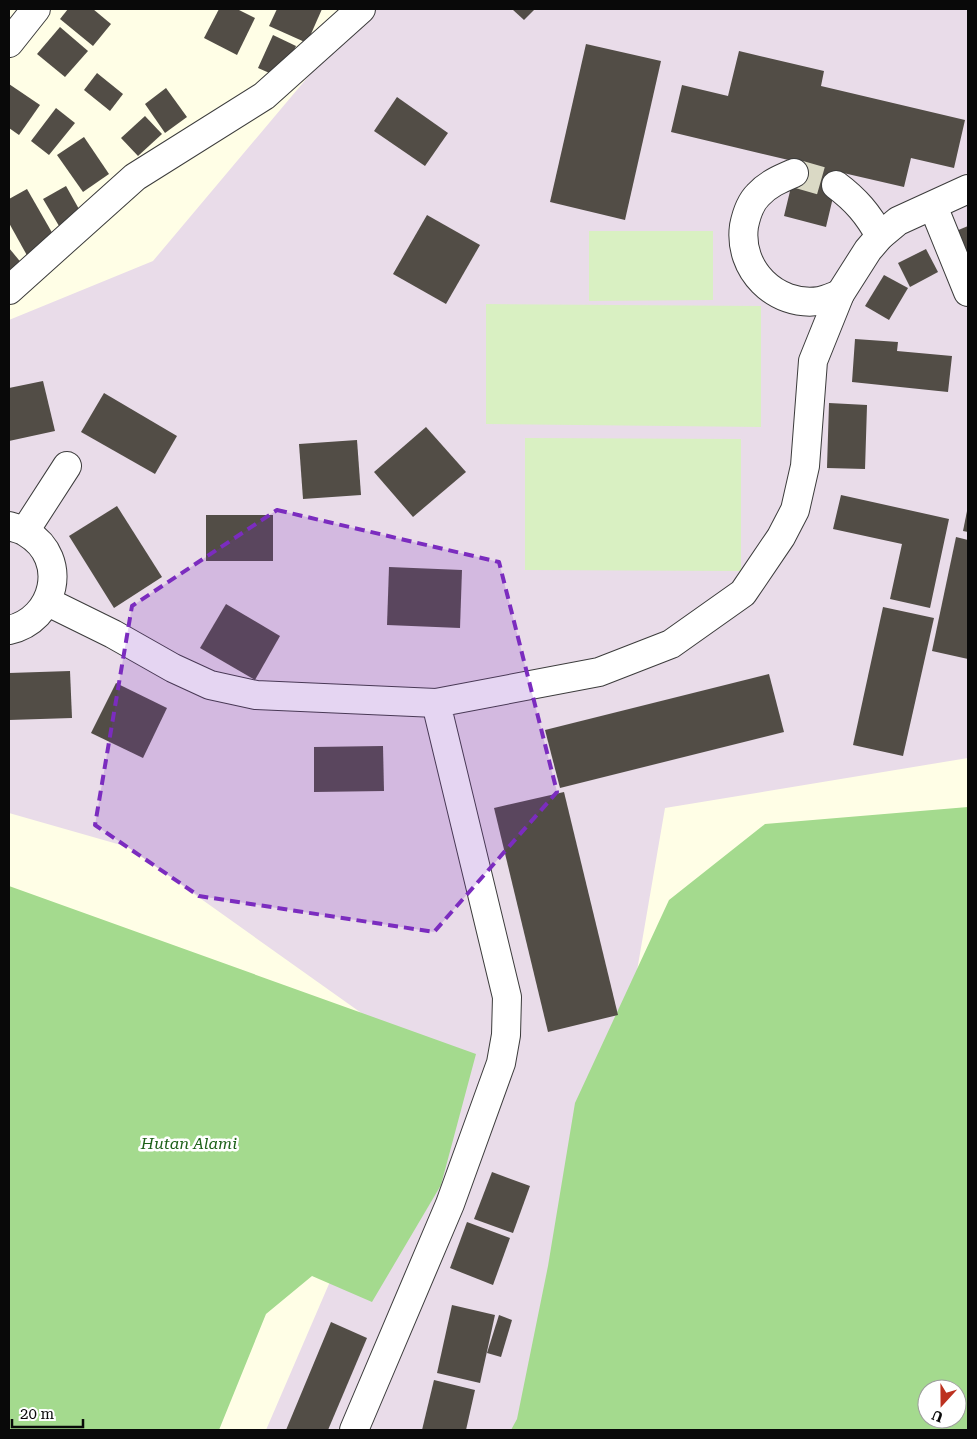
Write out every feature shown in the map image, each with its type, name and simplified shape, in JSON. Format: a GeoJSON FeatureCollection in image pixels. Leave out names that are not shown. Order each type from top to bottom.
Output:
{"type":"FeatureCollection","features":[{"type":"Feature","properties":{"kind":"street"},"geometry":{"type":"LineString","coordinates":[[9,43],[36,9]]}},
{"type":"Feature","properties":{"kind":"street"},"geometry":{"type":"LineString","coordinates":[[9,290],[135,177],[264,96],[361,9]]}},
{"type":"Feature","properties":{"kind":"street"},"geometry":{"type":"LineString","coordinates":[[794,173],[773,182],[756,196],[746,216],[742,238],[747,260],[758,279],[776,293],[797,301],[819,301],[840,294]]}},
{"type":"Feature","properties":{"kind":"street"},"geometry":{"type":"LineString","coordinates":[[836,185],[854,198],[869,216],[880,236]]}},
{"type":"Feature","properties":{"kind":"street"},"geometry":{"type":"LineString","coordinates":[[48,602],[114,634],[173,668],[210,685],[265,695],[436,703],[599,672],[671,644],[742,593],[781,537],[795,510],[805,466],[814,361],[840,294],[880,236],[898,221],[968,188]]}},
{"type":"Feature","properties":{"kind":"street"},"geometry":{"type":"LineString","coordinates":[[933,206],[968,292]]}},
{"type":"Feature","properties":{"kind":"street"},"geometry":{"type":"LineString","coordinates":[[9,630],[20,628],[36,617],[48,602],[52,585],[52,567],[45,551],[34,538],[17,529],[67,466]]}},
{"type":"Feature","properties":{"kind":"street"},"geometry":{"type":"LineString","coordinates":[[354,1430],[450,1204],[501,1063],[506,1035],[507,997],[436,703]]}},
{"type":"Feature","properties":{"kind":"highlighted area"},"geometry":{"type":"Polygon","coordinates":[[[277,510],[499,562],[557,792],[434,932],[199,896],[95,825],[132,606],[277,510]]]}},
{"type":"Feature","properties":{"kind":"shaded area"},"geometry":{"type":"Polygon","coordinates":[[[365,9],[968,9],[968,758],[665,808],[558,1430],[266,1430],[426,1059],[128,847],[9,813],[9,320],[153,261],[365,9]]]}},
{"type":"Feature","properties":{"kind":"green space"},"geometry":{"type":"Polygon","coordinates":[[[589,231],[713,231],[713,300],[589,301],[589,231]]]}},
{"type":"Feature","properties":{"kind":"green space"},"geometry":{"type":"Polygon","coordinates":[[[486,304],[761,306],[761,427],[486,424],[486,304]]]}},
{"type":"Feature","properties":{"kind":"green space"},"geometry":{"type":"Polygon","coordinates":[[[525,438],[741,439],[741,571],[525,570],[525,438]]]}},
{"type":"Feature","properties":{"kind":"green space"},"geometry":{"type":"Polygon","coordinates":[[[968,807],[968,1430],[511,1430],[517,1419],[548,1266],[575,1103],[669,900],[765,824],[968,807]]]}},
{"type":"Feature","properties":{"kind":"green space","name":"Hutan Alami"},"geometry":{"type":"Polygon","coordinates":[[[9,886],[476,1054],[441,1185],[372,1302],[312,1276],[266,1314],[219,1430],[9,1430],[9,886]]]}},
{"type":"Feature","properties":{"kind":"building"},"geometry":{"type":"Polygon","coordinates":[[[68,9],[93,9],[111,24],[93,46],[60,19],[68,9]]]}},
{"type":"Feature","properties":{"kind":"building"},"geometry":{"type":"Polygon","coordinates":[[[219,9],[237,9],[255,18],[237,55],[204,38],[219,9]]]}},
{"type":"Feature","properties":{"kind":"building"},"geometry":{"type":"Polygon","coordinates":[[[277,9],[322,9],[307,43],[269,26],[277,9]]]}},
{"type":"Feature","properties":{"kind":"building"},"geometry":{"type":"Polygon","coordinates":[[[512,9],[535,9],[524,20],[512,9]]]}},
{"type":"Feature","properties":{"kind":"building"},"geometry":{"type":"Polygon","coordinates":[[[60,27],[88,51],[65,77],[37,54],[60,27]]]}},
{"type":"Feature","properties":{"kind":"building"},"geometry":{"type":"Polygon","coordinates":[[[273,35],[296,46],[281,78],[258,68],[273,35]]]}},
{"type":"Feature","properties":{"kind":"building"},"geometry":{"type":"Polygon","coordinates":[[[586,44],[661,61],[625,220],[550,202],[586,44]]]}},
{"type":"Feature","properties":{"kind":"building"},"geometry":{"type":"Polygon","coordinates":[[[739,51],[824,71],[821,86],[965,120],[954,168],[911,158],[904,187],[839,172],[826,227],[784,216],[797,162],[671,132],[682,85],[728,96],[739,51]]]}},
{"type":"Feature","properties":{"kind":"building"},"geometry":{"type":"Polygon","coordinates":[[[97,73],[123,94],[110,111],[84,90],[97,73]]]}},
{"type":"Feature","properties":{"kind":"building"},"geometry":{"type":"Polygon","coordinates":[[[9,84],[40,105],[19,135],[9,128],[9,84]]]}},
{"type":"Feature","properties":{"kind":"building"},"geometry":{"type":"Polygon","coordinates":[[[166,88],[187,117],[165,133],[145,104],[166,88]]]}},
{"type":"Feature","properties":{"kind":"building"},"geometry":{"type":"Polygon","coordinates":[[[397,97],[448,133],[425,166],[374,131],[397,97]]]}},
{"type":"Feature","properties":{"kind":"building"},"geometry":{"type":"Polygon","coordinates":[[[56,108],[75,123],[49,155],[31,141],[56,108]]]}},
{"type":"Feature","properties":{"kind":"building"},"geometry":{"type":"Polygon","coordinates":[[[145,116],[162,134],[138,156],[121,138],[145,116]]]}},
{"type":"Feature","properties":{"kind":"building"},"geometry":{"type":"Polygon","coordinates":[[[84,137],[109,174],[83,192],[57,155],[84,137]]]}},
{"type":"Feature","properties":{"kind":"building"},"geometry":{"type":"Polygon","coordinates":[[[66,186],[84,218],[62,231],[43,199],[66,186]]]}},
{"type":"Feature","properties":{"kind":"building"},"geometry":{"type":"Polygon","coordinates":[[[27,189],[58,243],[29,259],[9,223],[9,199],[27,189]]]}},
{"type":"Feature","properties":{"kind":"building"},"geometry":{"type":"Polygon","coordinates":[[[427,215],[480,245],[446,304],[393,274],[427,215]]]}},
{"type":"Feature","properties":{"kind":"building"},"geometry":{"type":"Polygon","coordinates":[[[968,226],[968,259],[956,231],[968,226]]]}},
{"type":"Feature","properties":{"kind":"building"},"geometry":{"type":"Polygon","coordinates":[[[9,248],[23,265],[9,276],[9,248]]]}},
{"type":"Feature","properties":{"kind":"building"},"geometry":{"type":"Polygon","coordinates":[[[926,249],[938,272],[910,287],[898,263],[926,249]]]}},
{"type":"Feature","properties":{"kind":"building"},"geometry":{"type":"Polygon","coordinates":[[[884,275],[908,288],[889,320],[865,306],[884,275]]]}},
{"type":"Feature","properties":{"kind":"building"},"geometry":{"type":"Polygon","coordinates":[[[855,339],[898,342],[897,351],[952,356],[948,392],[852,382],[855,339]]]}},
{"type":"Feature","properties":{"kind":"building"},"geometry":{"type":"Polygon","coordinates":[[[43,381],[55,431],[9,441],[9,388],[43,381]]]}},
{"type":"Feature","properties":{"kind":"building"},"geometry":{"type":"Polygon","coordinates":[[[104,393],[177,436],[155,474],[81,432],[104,393]]]}},
{"type":"Feature","properties":{"kind":"building"},"geometry":{"type":"Polygon","coordinates":[[[829,403],[867,405],[865,469],[827,468],[829,403]]]}},
{"type":"Feature","properties":{"kind":"building"},"geometry":{"type":"Polygon","coordinates":[[[426,427],[466,472],[413,517],[374,472],[426,427]]]}},
{"type":"Feature","properties":{"kind":"building"},"geometry":{"type":"Polygon","coordinates":[[[357,440],[361,495],[303,499],[299,444],[357,440]]]}},
{"type":"Feature","properties":{"kind":"building"},"geometry":{"type":"Polygon","coordinates":[[[841,495],[949,519],[930,608],[890,599],[902,544],[833,529],[841,495]]]}},
{"type":"Feature","properties":{"kind":"building"},"geometry":{"type":"Polygon","coordinates":[[[117,506],[162,577],[114,608],[69,536],[117,506]]]}},
{"type":"Feature","properties":{"kind":"building"},"geometry":{"type":"Polygon","coordinates":[[[968,511],[968,532],[963,531],[968,511]]]}},
{"type":"Feature","properties":{"kind":"building"},"geometry":{"type":"Polygon","coordinates":[[[206,515],[273,515],[273,561],[206,561],[206,515]]]}},
{"type":"Feature","properties":{"kind":"building"},"geometry":{"type":"Polygon","coordinates":[[[956,537],[968,540],[968,659],[932,651],[956,537]]]}},
{"type":"Feature","properties":{"kind":"building"},"geometry":{"type":"Polygon","coordinates":[[[389,567],[462,570],[460,628],[387,625],[389,567]]]}},
{"type":"Feature","properties":{"kind":"building"},"geometry":{"type":"Polygon","coordinates":[[[226,604],[280,636],[255,680],[200,648],[226,604]]]}},
{"type":"Feature","properties":{"kind":"building"},"geometry":{"type":"Polygon","coordinates":[[[883,607],[934,618],[903,756],[853,745],[883,607]]]}},
{"type":"Feature","properties":{"kind":"building"},"geometry":{"type":"Polygon","coordinates":[[[70,671],[72,718],[9,720],[9,673],[70,671]]]}},
{"type":"Feature","properties":{"kind":"building"},"geometry":{"type":"Polygon","coordinates":[[[769,674],[784,732],[560,788],[545,730],[769,674]]]}},
{"type":"Feature","properties":{"kind":"building"},"geometry":{"type":"Polygon","coordinates":[[[116,683],[167,708],[143,758],[91,733],[116,683]]]}},
{"type":"Feature","properties":{"kind":"building"},"geometry":{"type":"Polygon","coordinates":[[[383,746],[384,791],[314,792],[314,747],[383,746]]]}},
{"type":"Feature","properties":{"kind":"building"},"geometry":{"type":"Polygon","coordinates":[[[564,792],[618,1015],[548,1032],[494,808],[564,792]]]}},
{"type":"Feature","properties":{"kind":"building"},"geometry":{"type":"Polygon","coordinates":[[[492,1172],[530,1186],[513,1233],[474,1219],[492,1172]]]}},
{"type":"Feature","properties":{"kind":"building"},"geometry":{"type":"Polygon","coordinates":[[[467,1222],[510,1238],[493,1285],[450,1268],[467,1222]]]}},
{"type":"Feature","properties":{"kind":"building"},"geometry":{"type":"Polygon","coordinates":[[[452,1305],[495,1315],[480,1383],[437,1373],[452,1305]]]}},
{"type":"Feature","properties":{"kind":"building"},"geometry":{"type":"Polygon","coordinates":[[[499,1315],[512,1320],[501,1357],[487,1353],[499,1315]]]}},
{"type":"Feature","properties":{"kind":"building"},"geometry":{"type":"Polygon","coordinates":[[[331,1322],[367,1338],[328,1430],[286,1430],[331,1322]]]}},
{"type":"Feature","properties":{"kind":"building"},"geometry":{"type":"Polygon","coordinates":[[[434,1380],[475,1390],[466,1430],[422,1430],[434,1380]]]}},
{"type":"Feature","properties":{"kind":"tunnel"},"geometry":{"type":"LineString","coordinates":[[794,173],[836,185]]}}]}
